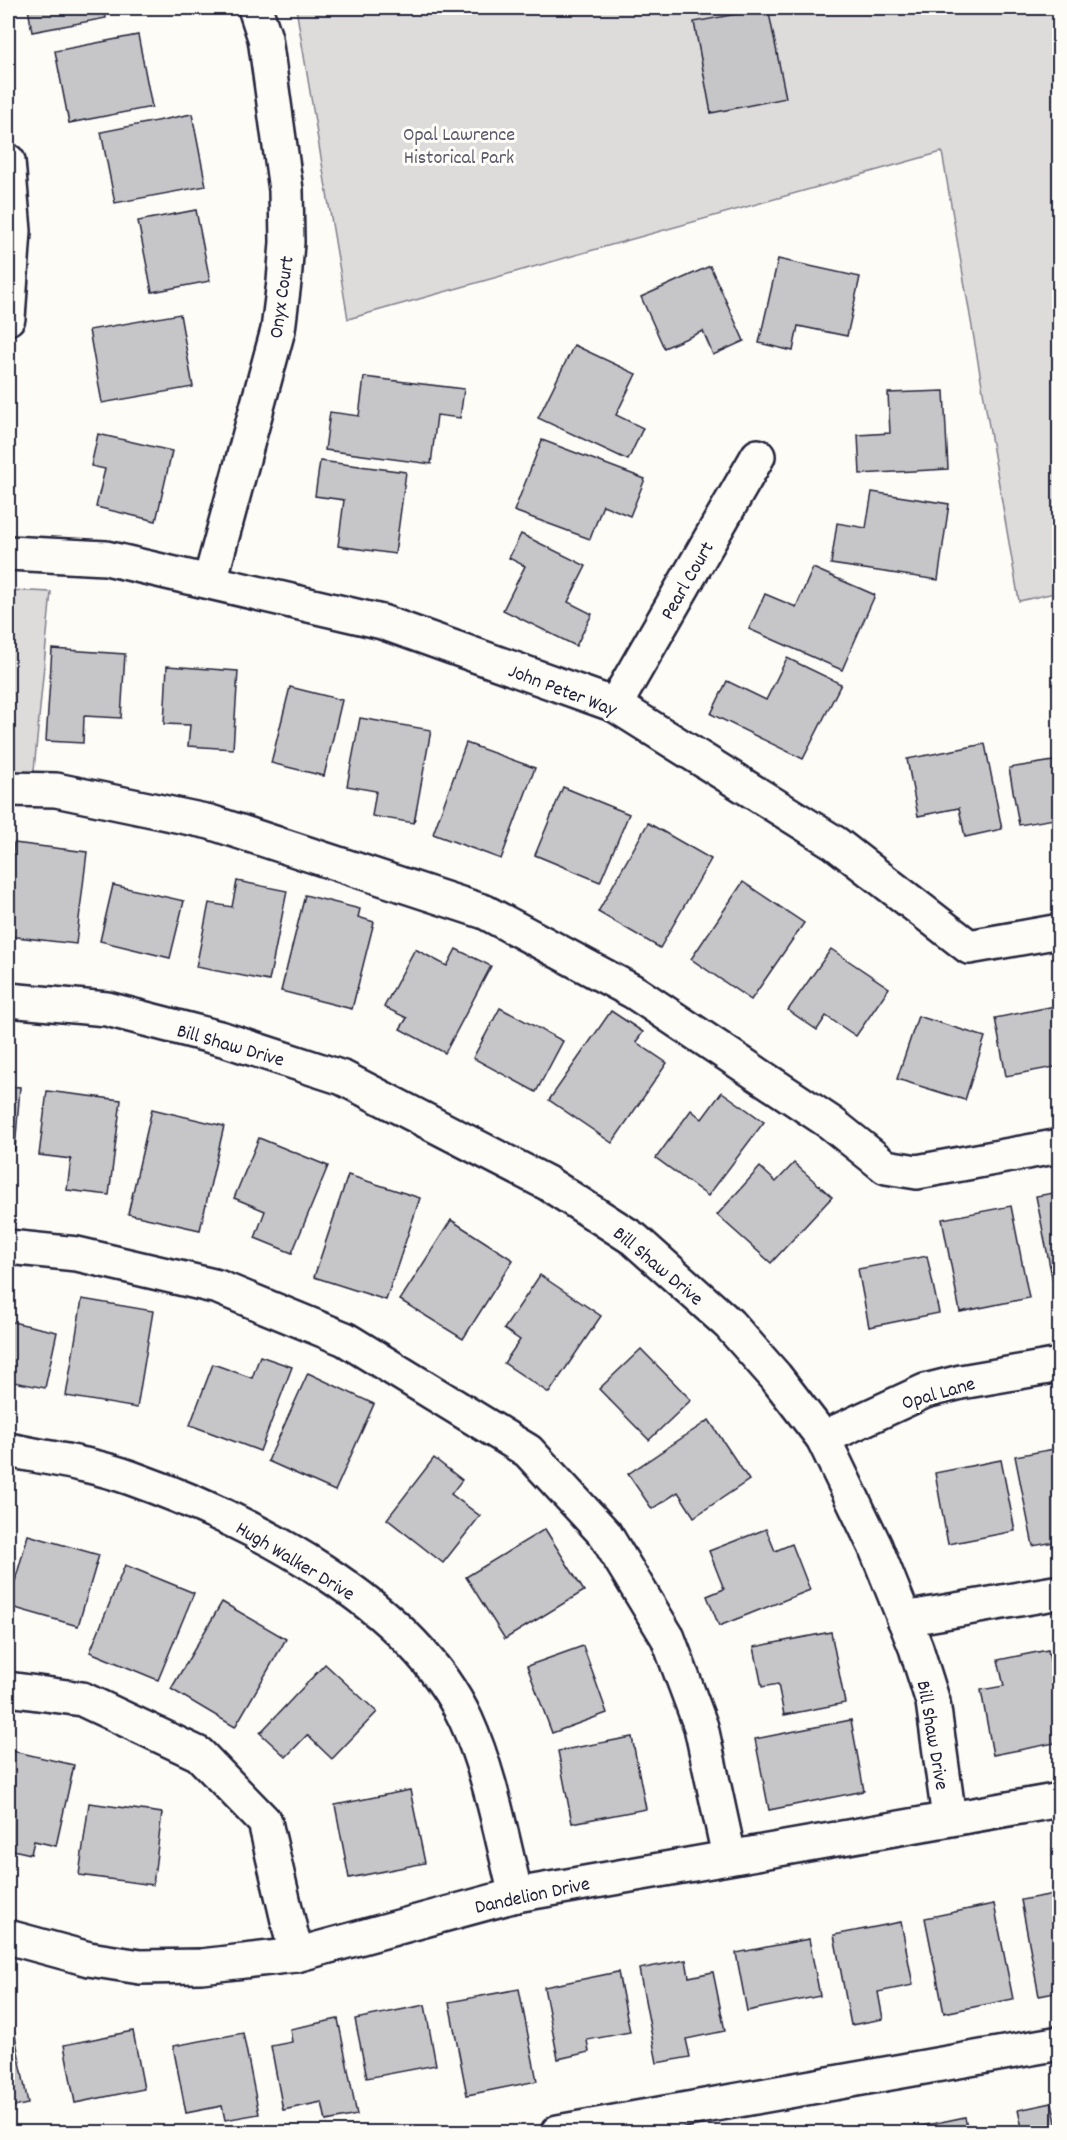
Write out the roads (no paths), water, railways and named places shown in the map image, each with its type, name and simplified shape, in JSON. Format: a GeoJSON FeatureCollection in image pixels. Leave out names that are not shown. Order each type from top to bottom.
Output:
{"type":"FeatureCollection","features":[{"type":"Feature","properties":{"kind":"street","name":"Onyx Court"},"geometry":{"type":"LineString","coordinates":[[210,581],[278,330],[284,282],[287,242],[286,190],[266,38],[255,8]]}},
{"type":"Feature","properties":{"kind":"street"},"geometry":{"type":"LineString","coordinates":[[8,161],[14,231],[8,318]]}},
{"type":"Feature","properties":{"kind":"street","name":"Pearl Court"},"geometry":{"type":"LineString","coordinates":[[615,705],[758,456]]}},
{"type":"Feature","properties":{"kind":"street","name":"John Peter Way"},"geometry":{"type":"LineString","coordinates":[[8,553],[106,558],[382,622],[615,705],[835,843],[969,947],[1059,931]]}},
{"type":"Feature","properties":{"kind":"street"},"geometry":{"type":"LineString","coordinates":[[8,789],[56,790],[210,822],[485,912],[634,992],[831,1123],[886,1167],[917,1172],[1059,1146]]}},
{"type":"Feature","properties":{"kind":"street","name":"Bill Shaw Drive"},"geometry":{"type":"LineString","coordinates":[[8,1000],[107,1009],[223,1039],[343,1078],[547,1183],[634,1239],[729,1324],[775,1376],[823,1438],[875,1546],[933,1702],[949,1818]]}},
{"type":"Feature","properties":{"kind":"street"},"geometry":{"type":"LineString","coordinates":[[8,1247],[77,1254],[218,1287],[345,1339],[528,1451],[605,1534],[668,1638],[701,1727],[729,1857]]}},
{"type":"Feature","properties":{"kind":"street","name":"Opal Lane"},"geometry":{"type":"LineString","coordinates":[[823,1438],[925,1391],[961,1382],[1059,1365]]}},
{"type":"Feature","properties":{"kind":"street","name":"Hugh Walker Drive"},"geometry":{"type":"LineString","coordinates":[[8,1450],[130,1477],[183,1498],[246,1528],[310,1563],[401,1630],[438,1672],[465,1719],[484,1765],[516,1895]]}},
{"type":"Feature","properties":{"kind":"street"},"geometry":{"type":"LineString","coordinates":[[904,1619],[1059,1592]]}},
{"type":"Feature","properties":{"kind":"street"},"geometry":{"type":"LineString","coordinates":[[8,1689],[82,1700],[199,1754],[265,1822],[296,1954]]}},
{"type":"Feature","properties":{"kind":"street","name":"Dandelion Drive"},"geometry":{"type":"LineString","coordinates":[[8,1937],[89,1959],[140,1967],[201,1966],[296,1954],[516,1895],[1059,1800]]}},
{"type":"Feature","properties":{"kind":"street"},"geometry":{"type":"LineString","coordinates":[[558,2133],[1059,2043]]}},
{"type":"Feature","properties":{"kind":"park label","name":"Opal Lawrence Historical Park"},"geometry":{"type":"Point","coordinates":[459,144]}}]}
